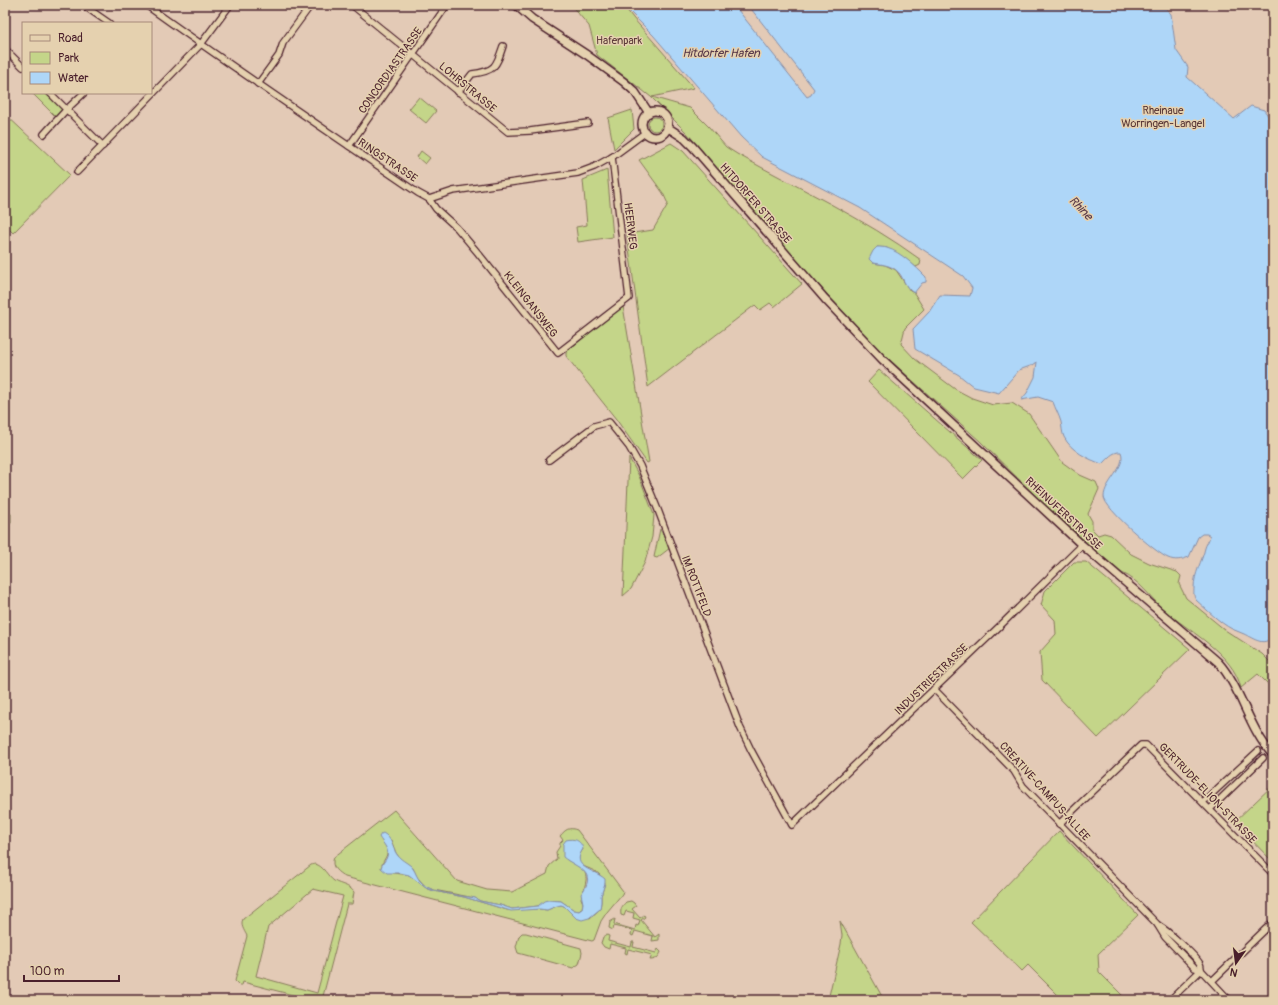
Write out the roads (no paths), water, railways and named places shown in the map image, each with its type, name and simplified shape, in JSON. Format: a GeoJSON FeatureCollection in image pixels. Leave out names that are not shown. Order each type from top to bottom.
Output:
{"type":"FeatureCollection","features":[{"type":"Feature","properties":{"kind":"street"},"geometry":{"type":"LineString","coordinates":[[83,5],[108,22]]}},
{"type":"Feature","properties":{"kind":"street","name":"RINGSTRASSE"},"geometry":{"type":"LineString","coordinates":[[146,5],[258,84],[429,199]]}},
{"type":"Feature","properties":{"kind":"street"},"geometry":{"type":"LineString","coordinates":[[77,172],[201,44],[230,5]]}},
{"type":"Feature","properties":{"kind":"street"},"geometry":{"type":"LineString","coordinates":[[258,84],[279,55],[283,43],[311,5]]}},
{"type":"Feature","properties":{"kind":"street","name":"LOHRSTRASSE"},"geometry":{"type":"LineString","coordinates":[[352,5],[508,132],[588,124]]}},
{"type":"Feature","properties":{"kind":"street","name":"CONCORDIASTRASSE"},"geometry":{"type":"LineString","coordinates":[[349,146],[447,5]]}},
{"type":"Feature","properties":{"kind":"street"},"geometry":{"type":"LineString","coordinates":[[516,5],[532,19],[587,55],[624,82],[634,92],[649,112]]}},
{"type":"Feature","properties":{"kind":"street"},"geometry":{"type":"LineString","coordinates":[[458,92],[472,74],[486,72],[492,68],[498,61],[503,46]]}},
{"type":"Feature","properties":{"kind":"street"},"geometry":{"type":"LineString","coordinates":[[5,49],[22,66]]}},
{"type":"Feature","properties":{"kind":"street"},"geometry":{"type":"LineString","coordinates":[[51,94],[103,146]]}},
{"type":"Feature","properties":{"kind":"street"},"geometry":{"type":"LineString","coordinates":[[44,134],[83,94]]}},
{"type":"Feature","properties":{"kind":"street"},"geometry":{"type":"LineString","coordinates":[[658,111],[666,117],[668,122],[667,128],[666,131],[660,136],[652,136],[643,128],[643,120],[649,112],[658,111]]}},
{"type":"Feature","properties":{"kind":"street","name":"HITDORFER STRASSE"},"geometry":{"type":"LineString","coordinates":[[667,128],[684,138],[693,147],[824,297]]}},
{"type":"Feature","properties":{"kind":"street"},"geometry":{"type":"LineString","coordinates":[[429,199],[453,190],[578,173],[594,167],[612,157],[646,132]]}},
{"type":"Feature","properties":{"kind":"street","name":"HEERWEG"},"geometry":{"type":"LineString","coordinates":[[612,157],[629,298]]}},
{"type":"Feature","properties":{"kind":"street","name":"KLEINGANSWEG"},"geometry":{"type":"LineString","coordinates":[[429,199],[436,209],[456,228],[478,253],[558,353],[629,298]]}},
{"type":"Feature","properties":{"kind":"street","name":"RHEINUFERSTRASSE"},"geometry":{"type":"LineString","coordinates":[[824,297],[883,360],[1082,545],[1218,662],[1232,681],[1253,726],[1273,755]]}},
{"type":"Feature","properties":{"kind":"street","name":"IM ROTTFELD"},"geometry":{"type":"LineString","coordinates":[[549,460],[594,426],[609,422],[629,447],[640,466],[658,510],[740,727],[750,750],[792,825]]}},
{"type":"Feature","properties":{"kind":"street","name":"INDUSTRIESTRASSE"},"geometry":{"type":"LineString","coordinates":[[792,825],[1082,545]]}},
{"type":"Feature","properties":{"kind":"street","name":"CREATIVE-CAMPUS-ALLEE"},"geometry":{"type":"LineString","coordinates":[[934,689],[1014,772],[1023,786],[1059,824],[1157,924],[1165,937],[1195,968],[1201,970],[1229,1000]]}},
{"type":"Feature","properties":{"kind":"street","name":"GERTRUDE-ELION-STRASSE"},"geometry":{"type":"LineString","coordinates":[[1059,824],[1143,744],[1149,747],[1273,874]]}},
{"type":"Feature","properties":{"kind":"street"},"geometry":{"type":"LineString","coordinates":[[1203,802],[1258,751]]}},
{"type":"Feature","properties":{"kind":"street"},"geometry":{"type":"LineString","coordinates":[[1210,809],[1263,758]]}},
{"type":"Feature","properties":{"kind":"street"},"geometry":{"type":"LineString","coordinates":[[1212,981],[1273,922]]}},
{"type":"Feature","properties":{"kind":"street"},"geometry":{"type":"LineString","coordinates":[[1170,1000],[1201,970]]}},
{"type":"Feature","properties":{"kind":"water"},"geometry":{"type":"Polygon","coordinates":[[[623,5],[734,5],[807,97],[811,95],[814,89],[748,5],[1163,5],[1171,14],[1176,50],[1188,67],[1187,77],[1234,119],[1251,106],[1264,110],[1269,117],[1273,144],[1273,634],[1270,638],[1263,642],[1255,640],[1232,629],[1218,620],[1194,597],[1195,577],[1210,536],[1207,534],[1202,534],[1198,537],[1189,557],[1173,560],[1153,548],[1142,539],[1121,520],[1106,503],[1104,497],[1105,491],[1121,463],[1121,452],[1113,454],[1102,464],[1091,460],[1075,450],[1067,442],[1062,432],[1061,422],[1053,402],[1038,397],[1021,400],[1027,393],[1035,377],[1037,362],[1019,370],[999,393],[974,387],[959,375],[915,349],[913,329],[929,312],[940,295],[970,296],[972,288],[963,276],[860,208],[762,157],[741,137],[653,35],[623,5]]]}},
{"type":"Feature","properties":{"kind":"water"},"geometry":{"type":"Polygon","coordinates":[[[877,247],[887,248],[903,256],[926,277],[926,282],[922,283],[914,293],[911,291],[901,275],[894,268],[873,263],[869,259],[877,247]]]}},
{"type":"Feature","properties":{"kind":"water"},"geometry":{"type":"Polygon","coordinates":[[[383,833],[386,835],[398,855],[412,867],[419,880],[432,890],[439,892],[434,891],[426,888],[409,875],[387,873],[381,868],[388,853],[379,837],[383,833]]]}},
{"type":"Feature","properties":{"kind":"water"},"geometry":{"type":"Polygon","coordinates":[[[572,839],[577,840],[582,846],[583,849],[579,860],[581,864],[605,879],[600,909],[589,918],[582,920],[576,918],[564,906],[561,905],[547,910],[539,909],[511,911],[454,895],[475,898],[480,901],[512,909],[538,906],[544,901],[548,900],[561,901],[574,910],[579,911],[582,909],[583,903],[581,894],[588,880],[584,871],[563,857],[563,844],[566,840],[572,839]]]}},
{"type":"Feature","properties":{"kind":"park label","name":"Hafenpark"},"geometry":{"type":"Point","coordinates":[619,40]}},
{"type":"Feature","properties":{"kind":"park label","name":"Rheinaue Worringen-Langel"},"geometry":{"type":"Point","coordinates":[1163,116]}},
{"type":"Feature","properties":{"kind":"water label","name":"Hitdorfer Hafen"},"geometry":{"type":"Point","coordinates":[721,53]}},
{"type":"Feature","properties":{"kind":"water label","name":"Rhine"},"geometry":{"type":"Point","coordinates":[1081,208]}}]}
